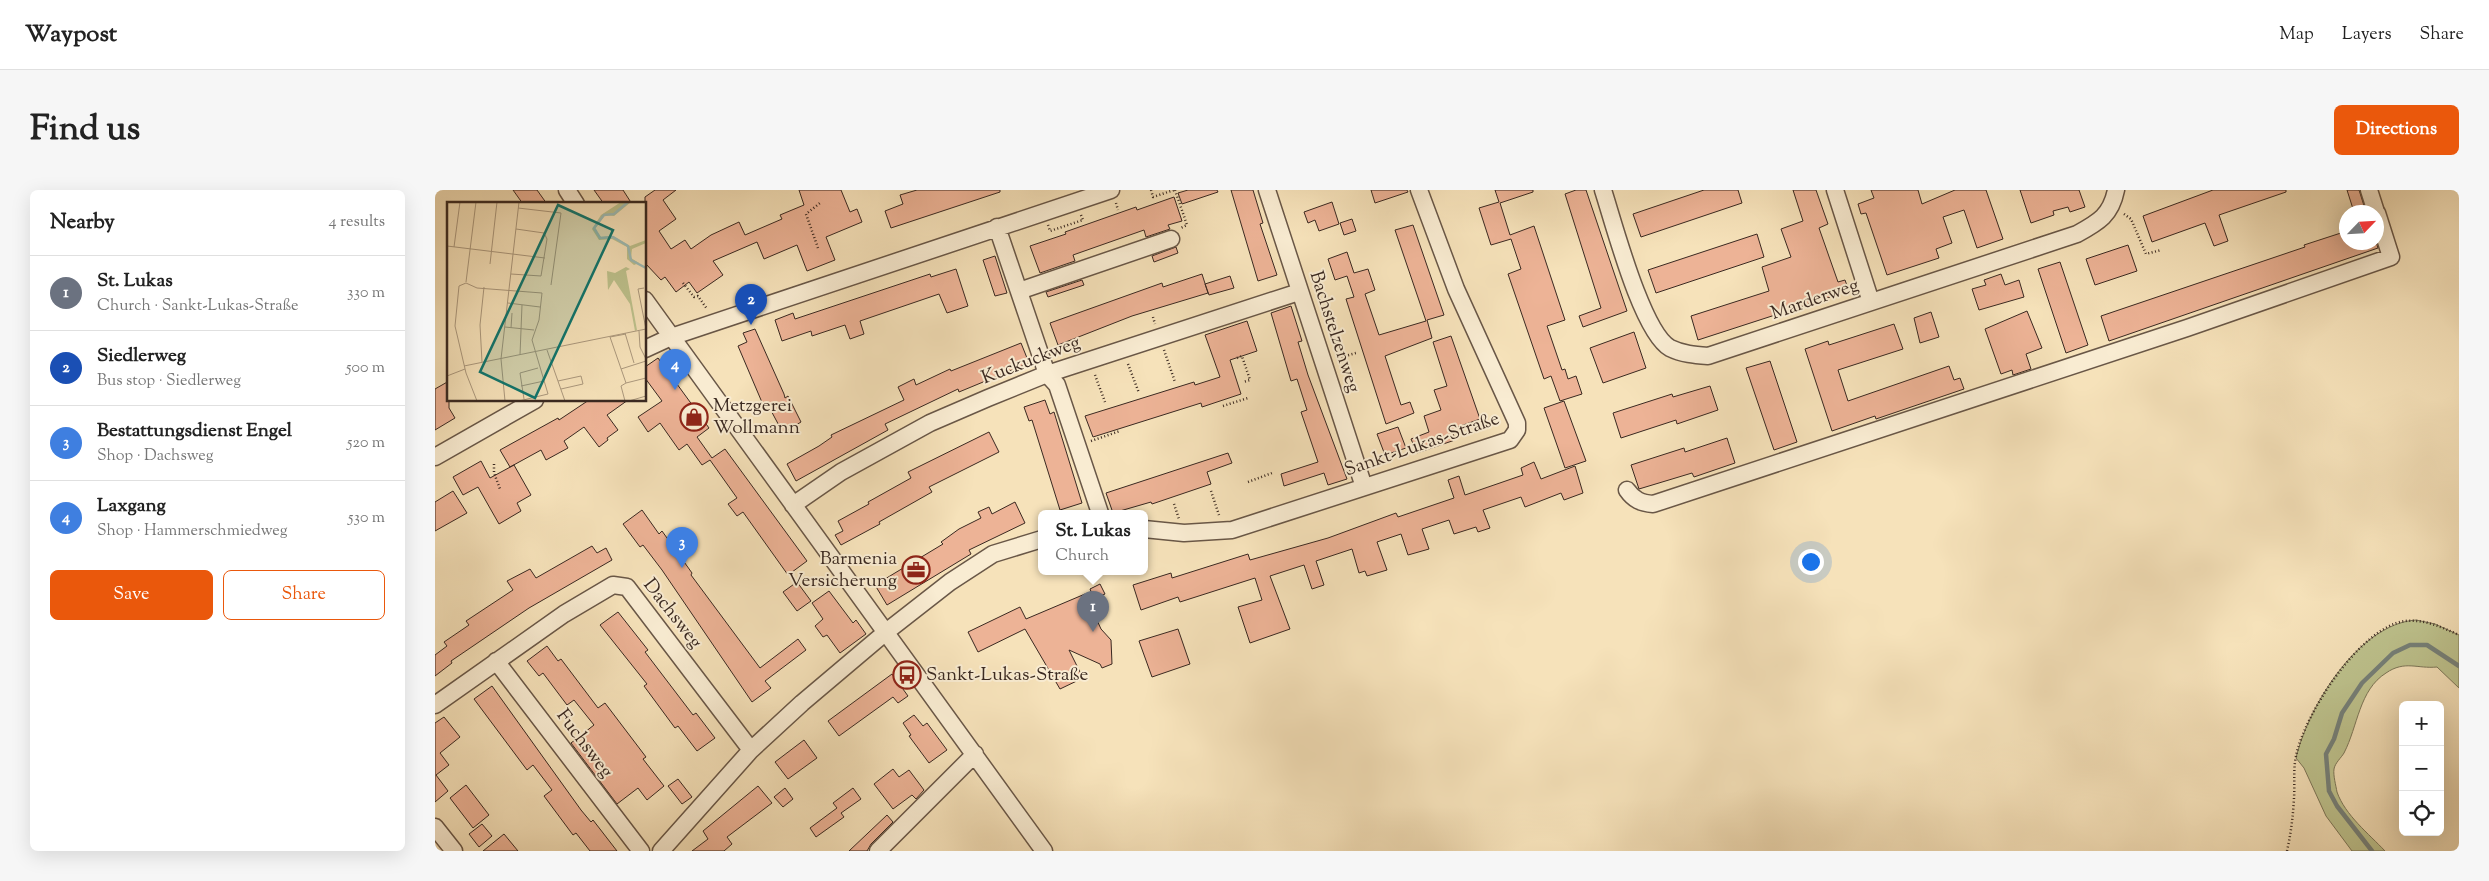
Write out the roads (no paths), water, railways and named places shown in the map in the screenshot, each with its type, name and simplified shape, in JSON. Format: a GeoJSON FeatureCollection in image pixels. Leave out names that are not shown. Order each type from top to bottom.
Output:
{"type":"FeatureCollection","features":[{"type":"Feature","properties":{"kind":"street"},"geometry":{"type":"LineString","coordinates":[[567,190],[576,202]]}},
{"type":"Feature","properties":{"kind":"street"},"geometry":{"type":"LineString","coordinates":[[646,349],[671,337],[1111,190]]}},
{"type":"Feature","properties":{"kind":"street","name":"Bachstelzenweg"},"geometry":{"type":"LineString","coordinates":[[1267,190],[1364,487]]}},
{"type":"Feature","properties":{"kind":"street","name":"Sankt-Lukas-Straße"},"geometry":{"type":"LineString","coordinates":[[1148,529],[1184,533],[1225,531],[1245,527],[1510,440],[1517,430],[1517,423],[1445,264],[1419,190]]}},
{"type":"Feature","properties":{"kind":"street","name":"Marderweg"},"geometry":{"type":"LineString","coordinates":[[1603,190],[1643,311],[1656,335],[1670,347],[1690,355],[1713,355],[2077,234],[2098,223],[2113,205],[2116,190]]}},
{"type":"Feature","properties":{"kind":"street"},"geometry":{"type":"LineString","coordinates":[[1835,190],[1871,302]]}},
{"type":"Feature","properties":{"kind":"street"},"geometry":{"type":"LineString","coordinates":[[2369,190],[2374,205]]}},
{"type":"Feature","properties":{"kind":"street"},"geometry":{"type":"LineString","coordinates":[[997,227],[1047,374],[1057,385],[1099,510]]}},
{"type":"Feature","properties":{"kind":"street"},"geometry":{"type":"LineString","coordinates":[[1627,490],[1633,498],[1643,503],[1653,504],[2187,328],[2391,257],[2384,236]]}},
{"type":"Feature","properties":{"kind":"street"},"geometry":{"type":"LineString","coordinates":[[1019,291],[1171,239]]}},
{"type":"Feature","properties":{"kind":"street","name":"Kuckuckweg"},"geometry":{"type":"LineString","coordinates":[[793,505],[841,472],[930,423],[1047,374],[1299,292]]}},
{"type":"Feature","properties":{"kind":"street"},"geometry":{"type":"LineString","coordinates":[[646,301],[1044,851]]}},
{"type":"Feature","properties":{"kind":"street"},"geometry":{"type":"LineString","coordinates":[[435,457],[533,401]]}},
{"type":"Feature","properties":{"kind":"street"},"geometry":{"type":"LineString","coordinates":[[661,851],[751,750],[802,703],[886,632],[950,582],[993,554],[1038,540]]}},
{"type":"Feature","properties":{"kind":"street","name":"Dachsweg"},"geometry":{"type":"LineString","coordinates":[[435,705],[563,614],[613,586],[627,587],[751,750]]}},
{"type":"Feature","properties":{"kind":"street","name":"Fuchsweg"},"geometry":{"type":"LineString","coordinates":[[496,662],[641,851]]}},
{"type":"Feature","properties":{"kind":"street"},"geometry":{"type":"LineString","coordinates":[[878,851],[975,754]]}},
{"type":"Feature","properties":{"kind":"street"},"geometry":{"type":"LineString","coordinates":[[435,827],[454,851]]}},
{"type":"Feature","properties":{"kind":"waterway"},"geometry":{"type":"LineString","coordinates":[[2372,851],[2337,806],[2329,791],[2326,754],[2334,739],[2342,713],[2362,683],[2393,653],[2410,645],[2427,645],[2459,666]]}},
{"type":"Feature","properties":{"kind":"place","name":"Siedlerweg"},"geometry":{"type":"Point","coordinates":[751,325]}},
{"type":"Feature","properties":{"kind":"place","name":"Laxgang"},"geometry":{"type":"Point","coordinates":[675,390]}},
{"type":"Feature","properties":{"kind":"place","name":"Metzgerei Wollmann"},"geometry":{"type":"Point","coordinates":[694,417]}},
{"type":"Feature","properties":{"kind":"place","name":"Bestattungsdienst Engel"},"geometry":{"type":"Point","coordinates":[682,568]}},
{"type":"Feature","properties":{"kind":"place","name":"Barmenia Versicherung"},"geometry":{"type":"Point","coordinates":[916,570]}},
{"type":"Feature","properties":{"kind":"place","name":"St. Lukas"},"geometry":{"type":"Point","coordinates":[1093,632]}},
{"type":"Feature","properties":{"kind":"place","name":"Sankt-Lukas-Straße"},"geometry":{"type":"Point","coordinates":[907,675]}}]}
